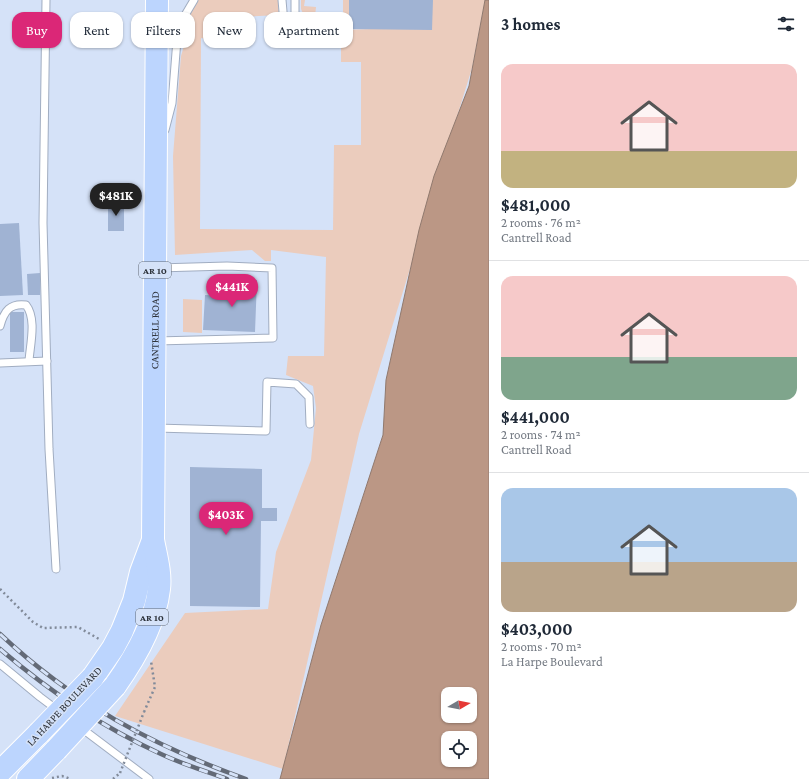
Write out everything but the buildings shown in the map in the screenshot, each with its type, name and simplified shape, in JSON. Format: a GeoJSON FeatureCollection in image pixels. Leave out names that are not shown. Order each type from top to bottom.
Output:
{"type":"FeatureCollection","features":[{"type":"Feature","properties":{"kind":"main road","name":"CANTRELL ROAD"},"geometry":{"type":"LineString","coordinates":[[153,540],[157,0]]}},
{"type":"Feature","properties":{"kind":"main road","name":"LA HARPE BOULEVARD"},"geometry":{"type":"LineString","coordinates":[[0,772],[93,677],[113,648],[122,631],[134,601],[141,572],[153,540]]}},
{"type":"Feature","properties":{"kind":"main road","name":"LA HARPE BOULEVARD"},"geometry":{"type":"LineString","coordinates":[[28,779],[114,686],[130,666],[136,655],[156,604],[159,583],[153,540]]}},
{"type":"Feature","properties":{"kind":"lane"},"geometry":{"type":"LineString","coordinates":[[46,0],[47,50],[43,223],[49,448],[56,569]]}},
{"type":"Feature","properties":{"kind":"lane"},"geometry":{"type":"LineString","coordinates":[[156,160],[172,103],[178,27],[194,0]]}},
{"type":"Feature","properties":{"kind":"lane"},"geometry":{"type":"LineString","coordinates":[[282,0],[286,12]]}},
{"type":"Feature","properties":{"kind":"lane"},"geometry":{"type":"LineString","coordinates":[[292,12],[295,0]]}},
{"type":"Feature","properties":{"kind":"lane"},"geometry":{"type":"LineString","coordinates":[[154,341],[273,338],[272,268],[227,266],[155,268]]}},
{"type":"Feature","properties":{"kind":"lane"},"geometry":{"type":"LineString","coordinates":[[0,326],[6,311],[12,306],[26,305],[30,310],[31,319],[29,361]]}},
{"type":"Feature","properties":{"kind":"lane"},"geometry":{"type":"LineString","coordinates":[[0,363],[47,361]]}},
{"type":"Feature","properties":{"kind":"lane"},"geometry":{"type":"LineString","coordinates":[[154,428],[266,431],[267,382],[296,384],[305,392],[309,397],[310,424]]}},
{"type":"Feature","properties":{"kind":"lane"},"geometry":{"type":"LineString","coordinates":[[0,664],[149,779]]}},
{"type":"Feature","properties":{"kind":"path"},"geometry":{"type":"LineString","coordinates":[[0,589],[33,622],[43,628],[78,627],[89,632],[103,643]]}},
{"type":"Feature","properties":{"kind":"path"},"geometry":{"type":"LineString","coordinates":[[113,779],[120,773],[155,687],[154,670],[151,659]]}},
{"type":"Feature","properties":{"kind":"path"},"geometry":{"type":"LineString","coordinates":[[45,779],[62,776],[71,779]]}},
{"type":"Feature","properties":{"kind":"shaded area"},"geometry":{"type":"Polygon","coordinates":[[[197,0],[278,0],[279,12],[264,12],[264,16],[256,16],[256,12],[203,12],[203,38],[201,38],[200,229],[333,230],[334,145],[361,145],[361,62],[341,62],[341,48],[353,48],[353,30],[430,27],[430,0],[485,0],[472,68],[359,434],[283,769],[115,716],[185,613],[268,609],[276,552],[311,460],[316,408],[313,386],[286,375],[288,356],[324,356],[326,257],[271,250],[271,261],[265,261],[252,250],[175,255],[173,156],[181,56],[183,48],[195,48],[195,12],[191,12],[197,0]]]}},
{"type":"Feature","properties":{"kind":"shaded area"},"geometry":{"type":"Polygon","coordinates":[[[301,0],[305,0],[304,6],[316,7],[316,12],[302,12],[301,0]]]}},
{"type":"Feature","properties":{"kind":"shaded area"},"geometry":{"type":"Polygon","coordinates":[[[343,0],[350,0],[350,12],[343,12],[343,0]]]}},
{"type":"Feature","properties":{"kind":"shaded area"},"geometry":{"type":"Polygon","coordinates":[[[485,0],[489,0],[489,779],[280,779],[321,625],[383,435],[386,380],[419,230],[434,176],[469,86],[485,0]]]}},
{"type":"Feature","properties":{"kind":"shaded area"},"geometry":{"type":"Polygon","coordinates":[[[183,299],[202,300],[202,333],[183,332],[183,299]]]}},
{"type":"Feature","properties":{"kind":"railway"},"geometry":{"type":"LineString","coordinates":[[0,634],[56,681],[115,720],[178,752],[246,779]]}},
{"type":"Feature","properties":{"kind":"railway"},"geometry":{"type":"LineString","coordinates":[[0,649],[57,694],[97,720],[169,758],[227,779]]}}]}
